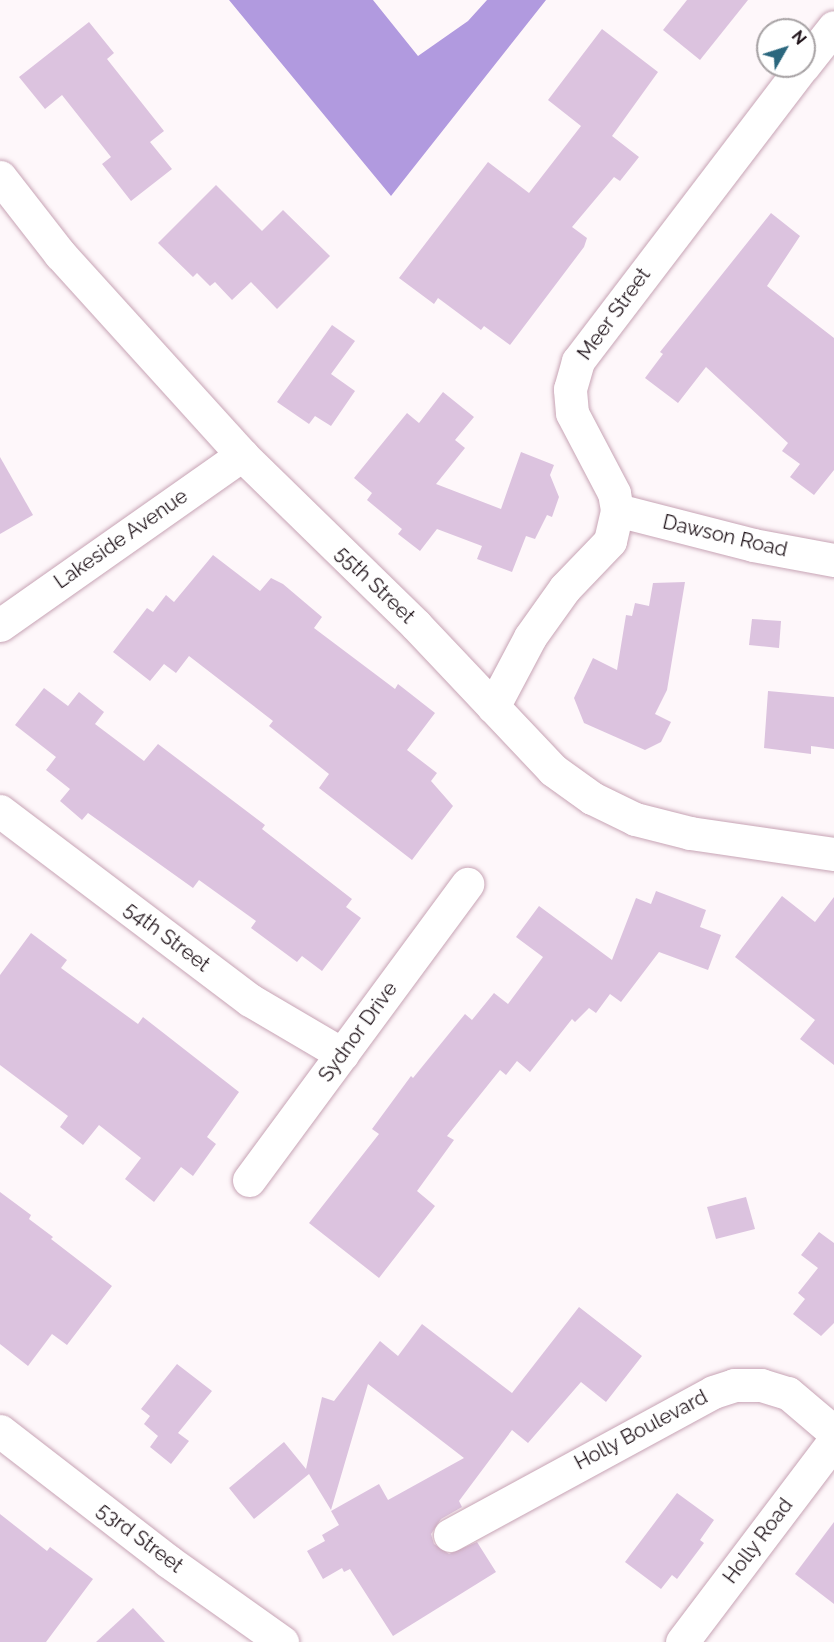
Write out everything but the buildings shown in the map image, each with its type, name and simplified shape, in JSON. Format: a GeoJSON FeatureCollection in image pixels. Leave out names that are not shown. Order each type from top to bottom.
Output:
{"type":"FeatureCollection","features":[{"type":"Feature","properties":{"kind":"street","name":"Meer Street"},"geometry":{"type":"LineString","coordinates":[[816,50],[834,27]]}},
{"type":"Feature","properties":{"kind":"street","name":"Meer Street"},"geometry":{"type":"LineString","coordinates":[[493,707],[530,637],[565,588],[610,541],[616,510],[614,493],[572,413],[570,389],[578,361],[795,78]]}},
{"type":"Feature","properties":{"kind":"street","name":"55th Street"},"geometry":{"type":"LineString","coordinates":[[0,177],[60,254],[242,455],[416,625],[553,770],[592,798],[635,819],[690,833],[834,854]]}},
{"type":"Feature","properties":{"kind":"street","name":"Lakeside Avenue"},"geometry":{"type":"LineString","coordinates":[[0,625],[242,455]]}},
{"type":"Feature","properties":{"kind":"street","name":"Dawson Road"},"geometry":{"type":"LineString","coordinates":[[616,510],[753,545],[834,560]]}},
{"type":"Feature","properties":{"kind":"street","name":"54th Street"},"geometry":{"type":"LineString","coordinates":[[0,811],[250,1000],[342,1054]]}},
{"type":"Feature","properties":{"kind":"street","name":"Sydnor Drive"},"geometry":{"type":"LineString","coordinates":[[249,1180],[467,884]]}},
{"type":"Feature","properties":{"kind":"street","name":"Holly Boulevard"},"geometry":{"type":"LineString","coordinates":[[450,1535],[703,1397],[734,1386],[761,1385],[788,1394],[834,1431]]}},
{"type":"Feature","properties":{"kind":"street","name":"53rd Street"},"geometry":{"type":"LineString","coordinates":[[0,1431],[168,1561],[282,1642]]}},
{"type":"Feature","properties":{"kind":"street","name":"Holly Road"},"geometry":{"type":"LineString","coordinates":[[682,1642],[834,1441]]}},
{"type":"Feature","properties":{"kind":"shaded area"},"geometry":{"type":"Polygon","coordinates":[[[229,0],[373,0],[418,56],[468,21],[487,0],[546,0],[391,196],[229,0]]]}}]}
